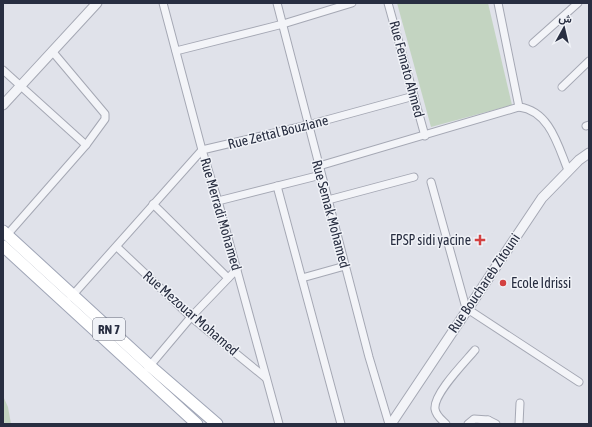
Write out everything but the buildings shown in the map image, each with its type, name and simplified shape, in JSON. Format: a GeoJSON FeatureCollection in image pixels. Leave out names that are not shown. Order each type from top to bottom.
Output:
{"type":"FeatureCollection","features":[{"type":"Feature","properties":{"kind":"main road","name":"RN 7"},"geometry":{"type":"LineString","coordinates":[[5,233],[69,300]]}},
{"type":"Feature","properties":{"kind":"main road","name":"RN 7"},"geometry":{"type":"LineString","coordinates":[[3,246],[69,300],[146,370],[197,424]]}},
{"type":"Feature","properties":{"kind":"main road","name":"RN 7"},"geometry":{"type":"LineString","coordinates":[[146,370],[217,424]]}},
{"type":"Feature","properties":{"kind":"street"},"geometry":{"type":"LineString","coordinates":[[3,106],[97,3]]}},
{"type":"Feature","properties":{"kind":"street","name":"Rue Merradi Mohamed"},"geometry":{"type":"LineString","coordinates":[[163,3],[202,150],[218,201],[279,424]]}},
{"type":"Feature","properties":{"kind":"street","name":"Rue Semak Mohamed"},"geometry":{"type":"LineString","coordinates":[[277,3],[345,266],[390,424]]}},
{"type":"Feature","properties":{"kind":"street"},"geometry":{"type":"LineString","coordinates":[[176,51],[283,24],[337,5],[352,3]]}},
{"type":"Feature","properties":{"kind":"street","name":"Rue Femato Ahmed"},"geometry":{"type":"LineString","coordinates":[[388,3],[403,51],[426,136]]}},
{"type":"Feature","properties":{"kind":"street"},"geometry":{"type":"LineString","coordinates":[[498,3],[519,107]]}},
{"type":"Feature","properties":{"kind":"street"},"geometry":{"type":"LineString","coordinates":[[533,43],[578,3]]}},
{"type":"Feature","properties":{"kind":"street"},"geometry":{"type":"LineString","coordinates":[[5,233],[86,145],[105,120],[105,114],[52,52]]}},
{"type":"Feature","properties":{"kind":"street"},"geometry":{"type":"LineString","coordinates":[[562,86],[589,61]]}},
{"type":"Feature","properties":{"kind":"street"},"geometry":{"type":"LineString","coordinates":[[3,70],[86,145]]}},
{"type":"Feature","properties":{"kind":"street","name":"Rue Zettal Bouziane"},"geometry":{"type":"LineString","coordinates":[[202,150],[308,125],[414,96]]}},
{"type":"Feature","properties":{"kind":"street"},"geometry":{"type":"LineString","coordinates":[[319,166],[426,136],[519,107],[534,111],[545,120],[568,170]]}},
{"type":"Feature","properties":{"kind":"street"},"geometry":{"type":"LineString","coordinates":[[69,300],[202,150]]}},
{"type":"Feature","properties":{"kind":"street","name":"Rue Bouchareb Zitouni"},"geometry":{"type":"LineString","coordinates":[[390,424],[466,308],[542,198],[568,170],[589,153]]}},
{"type":"Feature","properties":{"kind":"street"},"geometry":{"type":"LineString","coordinates":[[218,201],[321,175]]}},
{"type":"Feature","properties":{"kind":"street"},"geometry":{"type":"LineString","coordinates":[[328,200],[414,177]]}},
{"type":"Feature","properties":{"kind":"street"},"geometry":{"type":"LineString","coordinates":[[431,182],[466,308],[579,382]]}},
{"type":"Feature","properties":{"kind":"street"},"geometry":{"type":"LineString","coordinates":[[277,186],[341,424]]}},
{"type":"Feature","properties":{"kind":"street"},"geometry":{"type":"LineString","coordinates":[[153,204],[228,278]]}},
{"type":"Feature","properties":{"kind":"street","name":"Rue Mezouar Mohamed"},"geometry":{"type":"LineString","coordinates":[[117,247],[191,317],[266,378]]}},
{"type":"Feature","properties":{"kind":"street"},"geometry":{"type":"LineString","coordinates":[[302,278],[345,266]]}},
{"type":"Feature","properties":{"kind":"street"},"geometry":{"type":"LineString","coordinates":[[146,370],[191,317],[237,269]]}},
{"type":"Feature","properties":{"kind":"street"},"geometry":{"type":"LineString","coordinates":[[446,424],[437,415],[435,409],[437,399],[475,350]]}},
{"type":"Feature","properties":{"kind":"street"},"geometry":{"type":"LineString","coordinates":[[519,424],[520,403]]}},
{"type":"Feature","properties":{"kind":"street"},"geometry":{"type":"LineString","coordinates":[[468,424],[474,419],[496,424]]}},
{"type":"Feature","properties":{"kind":"green space"},"geometry":{"type":"Polygon","coordinates":[[[397,3],[488,3],[512,105],[431,127],[397,3]]]}},
{"type":"Feature","properties":{"kind":"green space"},"geometry":{"type":"Polygon","coordinates":[[[3,396],[8,407],[11,424],[3,424],[3,396]]]}},
{"type":"Feature","properties":{"kind":"place","name":"EPSP sidi yacine"},"geometry":{"type":"Point","coordinates":[480,240]}},
{"type":"Feature","properties":{"kind":"place","name":"Ecole Idrissi"},"geometry":{"type":"Point","coordinates":[503,283]}}]}
